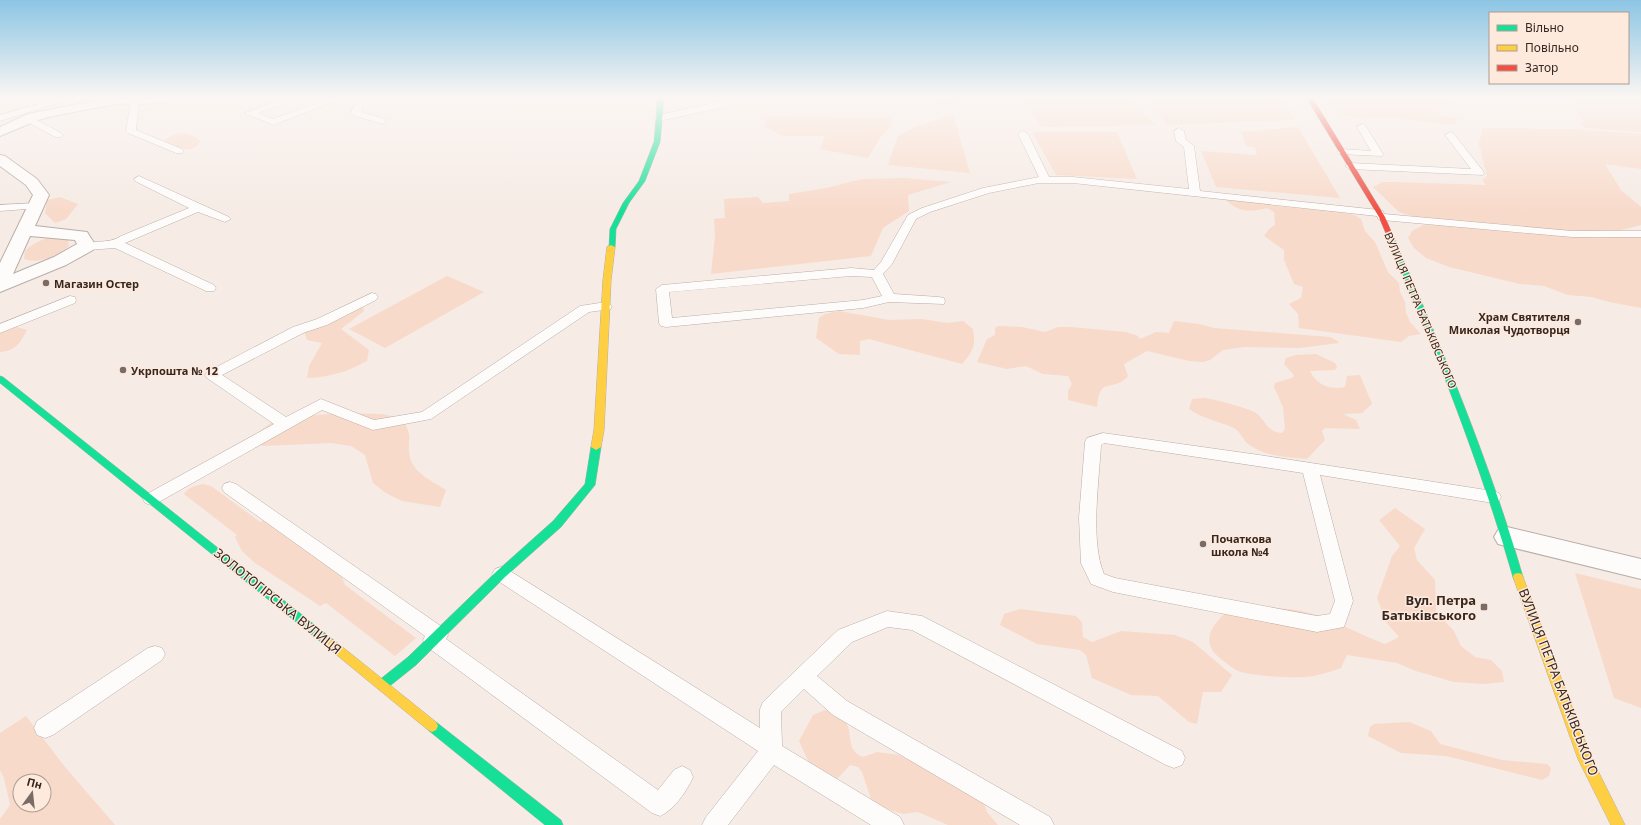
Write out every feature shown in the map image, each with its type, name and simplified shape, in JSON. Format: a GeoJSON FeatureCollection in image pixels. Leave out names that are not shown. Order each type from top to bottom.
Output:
{"type":"FeatureCollection","features":[{"type":"Feature","properties":{"kind":"street"},"geometry":{"type":"LineString","coordinates":[[382,685],[412,661],[502,574],[557,524],[590,485],[599,430],[606,306],[613,229],[626,203],[642,181],[657,142],[658,136]]}},
{"type":"Feature","properties":{"kind":"street","name":"ВУЛИЦЯ ПЕТРА БАТЬКІВСЬКОГО"},"geometry":{"type":"LineString","coordinates":[[1332,136],[1380,215],[1451,379],[1507,537],[1523,591],[1585,759],[1618,825]]}},
{"type":"Feature","properties":{"kind":"street"},"geometry":{"type":"LineString","coordinates":[[0,159],[32,182],[41,195],[0,282]]}},
{"type":"Feature","properties":{"kind":"street"},"geometry":{"type":"LineString","coordinates":[[0,286],[60,261],[87,246],[81,236],[24,230]]}},
{"type":"Feature","properties":{"kind":"street","name":"ЗОЛОТОГІРСЬКА ВУЛИЦЯ"},"geometry":{"type":"LineString","coordinates":[[0,378],[24,399],[556,825]]}},
{"type":"Feature","properties":{"kind":"street"},"geometry":{"type":"LineString","coordinates":[[1507,537],[1641,569]]}},
{"type":"Feature","properties":{"kind":"lane"},"geometry":{"type":"LineString","coordinates":[[144,136],[179,151]]}},
{"type":"Feature","properties":{"kind":"lane"},"geometry":{"type":"LineString","coordinates":[[1023,136],[1046,180]]}},
{"type":"Feature","properties":{"kind":"lane"},"geometry":{"type":"LineString","coordinates":[[1180,136],[1181,141],[1189,146],[1195,192]]}},
{"type":"Feature","properties":{"kind":"lane"},"geometry":{"type":"LineString","coordinates":[[1342,152],[1378,154],[1367,136]]}},
{"type":"Feature","properties":{"kind":"lane"},"geometry":{"type":"LineString","coordinates":[[1350,166],[1479,173],[1450,136]]}},
{"type":"Feature","properties":{"kind":"lane"},"geometry":{"type":"LineString","coordinates":[[139,179],[198,208],[225,219]]}},
{"type":"Feature","properties":{"kind":"lane"},"geometry":{"type":"LineString","coordinates":[[877,274],[886,264],[912,217],[926,210],[987,190],[1046,180],[1073,180],[1195,192],[1380,215],[1572,234],[1641,234]]}},
{"type":"Feature","properties":{"kind":"lane"},"geometry":{"type":"LineString","coordinates":[[0,208],[36,206]]}},
{"type":"Feature","properties":{"kind":"lane"},"geometry":{"type":"LineString","coordinates":[[117,244],[125,238],[198,208]]}},
{"type":"Feature","properties":{"kind":"lane"},"geometry":{"type":"LineString","coordinates":[[87,246],[117,244],[210,288]]}},
{"type":"Feature","properties":{"kind":"lane"},"geometry":{"type":"LineString","coordinates":[[877,274],[851,272],[662,290],[666,323],[863,304],[889,298],[940,301]]}},
{"type":"Feature","properties":{"kind":"lane"},"geometry":{"type":"LineString","coordinates":[[877,274],[889,298]]}},
{"type":"Feature","properties":{"kind":"lane"},"geometry":{"type":"LineString","coordinates":[[285,424],[212,375],[298,330],[322,322],[372,297]]}},
{"type":"Feature","properties":{"kind":"lane"},"geometry":{"type":"LineString","coordinates":[[0,329],[70,300]]}},
{"type":"Feature","properties":{"kind":"lane"},"geometry":{"type":"LineString","coordinates":[[151,500],[321,404],[373,425],[426,416],[585,309],[606,306]]}},
{"type":"Feature","properties":{"kind":"lane"},"geometry":{"type":"LineString","coordinates":[[1310,468],[1344,601],[1337,621],[1317,624],[1113,586],[1097,579],[1090,563],[1088,518],[1093,442],[1104,438],[1310,468],[1493,497]]}},
{"type":"Feature","properties":{"kind":"lane"},"geometry":{"type":"LineString","coordinates":[[230,488],[389,602],[660,805],[682,777]]}},
{"type":"Feature","properties":{"kind":"lane"},"geometry":{"type":"LineString","coordinates":[[502,574],[771,749],[892,825]]}},
{"type":"Feature","properties":{"kind":"lane"},"geometry":{"type":"LineString","coordinates":[[714,825],[771,749],[770,709],[845,636],[887,620],[915,622],[1174,758]]}},
{"type":"Feature","properties":{"kind":"lane"},"geometry":{"type":"LineString","coordinates":[[45,728],[154,654]]}},
{"type":"Feature","properties":{"kind":"lane"},"geometry":{"type":"LineString","coordinates":[[804,677],[840,708],[1042,825]]}},
{"type":"Feature","properties":{"kind":"shaded area"},"geometry":{"type":"Polygon","coordinates":[[[172,136],[191,136],[200,141],[197,146],[193,148],[184,149],[164,140],[172,136]]]}},
{"type":"Feature","properties":{"kind":"shaded area"},"geometry":{"type":"Polygon","coordinates":[[[783,136],[882,136],[868,158],[820,149],[825,136],[783,136]]]}},
{"type":"Feature","properties":{"kind":"shaded area"},"geometry":{"type":"Polygon","coordinates":[[[898,136],[959,136],[970,173],[888,165],[898,136]]]}},
{"type":"Feature","properties":{"kind":"shaded area"},"geometry":{"type":"Polygon","coordinates":[[[1034,136],[1118,136],[1137,179],[1056,175],[1034,136]]]}},
{"type":"Feature","properties":{"kind":"shaded area"},"geometry":{"type":"Polygon","coordinates":[[[1242,136],[1303,136],[1340,198],[1216,187],[1201,151],[1257,155],[1255,147],[1246,146],[1242,136]]]}},
{"type":"Feature","properties":{"kind":"shaded area"},"geometry":{"type":"Polygon","coordinates":[[[1481,136],[1641,136],[1641,169],[1605,164],[1621,190],[1641,207],[1641,225],[1621,230],[1564,232],[1419,218],[1399,212],[1373,187],[1382,182],[1486,185],[1482,180],[1487,176],[1479,144],[1481,136]]]}},
{"type":"Feature","properties":{"kind":"shaded area"},"geometry":{"type":"Polygon","coordinates":[[[905,178],[951,182],[908,195],[909,211],[883,228],[871,256],[711,274],[715,236],[714,219],[725,218],[724,199],[758,197],[763,203],[789,201],[789,194],[826,188],[862,179],[905,178]]]}},
{"type":"Feature","properties":{"kind":"shaded area"},"geometry":{"type":"Polygon","coordinates":[[[60,197],[78,204],[66,219],[55,223],[45,213],[47,200],[60,197]]]}},
{"type":"Feature","properties":{"kind":"shaded area"},"geometry":{"type":"Polygon","coordinates":[[[1224,199],[1311,207],[1355,215],[1361,219],[1365,231],[1375,242],[1388,272],[1399,283],[1400,292],[1405,302],[1406,313],[1410,322],[1421,334],[1409,336],[1401,342],[1299,328],[1298,314],[1289,304],[1301,298],[1303,287],[1294,284],[1284,260],[1284,250],[1264,236],[1269,229],[1275,225],[1274,212],[1267,208],[1254,211],[1239,209],[1224,199]]]}},
{"type":"Feature","properties":{"kind":"shaded area"},"geometry":{"type":"Polygon","coordinates":[[[1423,225],[1463,226],[1600,238],[1608,235],[1641,232],[1641,308],[1592,297],[1568,295],[1544,286],[1520,284],[1449,267],[1426,258],[1414,248],[1408,238],[1412,231],[1423,225]]]}},
{"type":"Feature","properties":{"kind":"shaded area"},"geometry":{"type":"Polygon","coordinates":[[[57,237],[68,240],[69,246],[54,256],[42,260],[36,261],[24,259],[25,251],[32,245],[44,239],[57,237]]]}},
{"type":"Feature","properties":{"kind":"shaded area"},"geometry":{"type":"Polygon","coordinates":[[[447,276],[484,292],[385,348],[349,329],[447,276]]]}},
{"type":"Feature","properties":{"kind":"shaded area"},"geometry":{"type":"Polygon","coordinates":[[[362,302],[364,311],[341,329],[369,350],[367,361],[338,373],[307,378],[309,366],[322,343],[307,340],[304,330],[362,302]]]}},
{"type":"Feature","properties":{"kind":"shaded area"},"geometry":{"type":"Polygon","coordinates":[[[839,311],[889,320],[922,319],[947,323],[963,321],[973,329],[973,348],[962,364],[869,339],[860,341],[860,355],[839,354],[816,338],[819,318],[825,314],[839,311]]]}},
{"type":"Feature","properties":{"kind":"shaded area"},"geometry":{"type":"Polygon","coordinates":[[[1174,321],[1199,324],[1214,328],[1330,337],[1339,343],[1299,348],[1244,347],[1223,350],[1210,360],[1203,362],[1189,361],[1147,351],[1124,364],[1128,376],[1117,384],[1104,387],[1101,391],[1097,407],[1068,400],[1068,391],[1072,384],[1068,376],[1043,374],[1026,366],[1007,369],[977,362],[987,339],[995,335],[995,328],[998,326],[1022,327],[1045,332],[1058,327],[1071,327],[1126,332],[1138,336],[1140,339],[1156,332],[1169,333],[1174,321]]]}},
{"type":"Feature","properties":{"kind":"shaded area"},"geometry":{"type":"Polygon","coordinates":[[[14,326],[27,330],[17,346],[10,350],[0,352],[0,333],[14,326]]]}},
{"type":"Feature","properties":{"kind":"shaded area"},"geometry":{"type":"Polygon","coordinates":[[[1316,354],[1335,363],[1337,367],[1335,370],[1310,371],[1316,380],[1329,387],[1340,388],[1345,387],[1347,376],[1360,375],[1372,404],[1362,413],[1343,414],[1356,420],[1360,429],[1325,428],[1322,431],[1325,440],[1307,459],[1276,456],[1261,452],[1248,444],[1234,428],[1205,418],[1189,409],[1192,399],[1204,398],[1223,402],[1256,413],[1273,431],[1282,433],[1285,429],[1283,407],[1274,387],[1275,383],[1292,378],[1294,375],[1284,364],[1286,358],[1296,355],[1316,354]]]}},
{"type":"Feature","properties":{"kind":"shaded area"},"geometry":{"type":"Polygon","coordinates":[[[340,413],[382,414],[401,418],[408,429],[410,457],[415,468],[446,490],[440,507],[402,501],[386,493],[373,483],[365,455],[351,446],[331,443],[262,446],[251,437],[271,423],[295,417],[340,413]]]}},
{"type":"Feature","properties":{"kind":"shaded area"},"geometry":{"type":"Polygon","coordinates":[[[203,484],[211,486],[260,522],[266,519],[340,572],[345,585],[416,638],[395,656],[326,603],[320,606],[255,563],[242,551],[235,537],[237,535],[184,494],[192,487],[203,484]]]}},
{"type":"Feature","properties":{"kind":"shaded area"},"geometry":{"type":"Polygon","coordinates":[[[1395,508],[1425,529],[1414,548],[1417,560],[1435,580],[1436,612],[1454,631],[1461,646],[1475,657],[1491,660],[1502,671],[1504,682],[1484,684],[1454,682],[1416,671],[1397,663],[1347,655],[1341,668],[1319,675],[1281,677],[1261,675],[1238,671],[1213,651],[1209,639],[1211,632],[1225,613],[1260,609],[1278,608],[1307,612],[1330,620],[1385,644],[1399,637],[1386,622],[1377,598],[1392,556],[1400,546],[1379,520],[1395,508]]]}},
{"type":"Feature","properties":{"kind":"shaded area"},"geometry":{"type":"Polygon","coordinates":[[[1575,573],[1641,589],[1641,708],[1614,698],[1575,573]]]}},
{"type":"Feature","properties":{"kind":"shaded area"},"geometry":{"type":"Polygon","coordinates":[[[1020,609],[1076,616],[1082,622],[1083,637],[1092,642],[1121,631],[1175,635],[1193,642],[1232,675],[1221,692],[1203,692],[1197,724],[1189,722],[1158,696],[1131,695],[1092,678],[1086,655],[1080,650],[1037,644],[1000,625],[1004,614],[1020,609]]]}},
{"type":"Feature","properties":{"kind":"shaded area"},"geometry":{"type":"Polygon","coordinates":[[[825,710],[837,714],[844,720],[848,727],[852,747],[856,753],[863,757],[877,752],[899,755],[974,791],[982,798],[987,812],[998,825],[948,825],[918,812],[903,814],[881,807],[871,799],[862,772],[858,767],[850,765],[837,779],[809,763],[799,741],[813,715],[825,710]]]}},
{"type":"Feature","properties":{"kind":"shaded area"},"geometry":{"type":"Polygon","coordinates":[[[26,716],[65,767],[115,825],[0,825],[0,819],[10,805],[4,778],[0,770],[0,733],[26,716]]]}},
{"type":"Feature","properties":{"kind":"shaded area"},"geometry":{"type":"Polygon","coordinates":[[[1409,722],[1431,731],[1440,744],[1502,760],[1547,764],[1551,768],[1549,776],[1542,780],[1446,756],[1401,753],[1368,736],[1370,727],[1374,724],[1409,722]]]}},
{"type":"Feature","properties":{"kind":"traffic: fast"},"geometry":{"type":"LineString","coordinates":[[611,247],[613,229],[626,203],[642,181],[657,142],[658,136]]}},
{"type":"Feature","properties":{"kind":"traffic: fast"},"geometry":{"type":"LineString","coordinates":[[1390,236],[1460,404],[1491,490],[1518,577]]}},
{"type":"Feature","properties":{"kind":"traffic: fast"},"geometry":{"type":"LineString","coordinates":[[0,379],[331,644]]}},
{"type":"Feature","properties":{"kind":"traffic: fast"},"geometry":{"type":"LineString","coordinates":[[382,685],[412,661],[501,574],[557,524],[590,485],[596,447]]}},
{"type":"Feature","properties":{"kind":"traffic: fast"},"geometry":{"type":"LineString","coordinates":[[432,726],[556,825]]}},
{"type":"Feature","properties":{"kind":"traffic: slow"},"geometry":{"type":"LineString","coordinates":[[596,447],[599,430],[607,280],[611,247]]}},
{"type":"Feature","properties":{"kind":"traffic: slow"},"geometry":{"type":"LineString","coordinates":[[1518,577],[1585,759],[1618,825]]}},
{"type":"Feature","properties":{"kind":"traffic: slow"},"geometry":{"type":"LineString","coordinates":[[331,644],[432,726]]}},
{"type":"Feature","properties":{"kind":"traffic: jam"},"geometry":{"type":"LineString","coordinates":[[1332,136],[1382,217],[1390,236]]}},
{"type":"Feature","properties":{"kind":"place","name":"Магазин Остер"},"geometry":{"type":"Point","coordinates":[46,283]}},
{"type":"Feature","properties":{"kind":"place","name":"Храм Святителя Миколая Чудотворця"},"geometry":{"type":"Point","coordinates":[1578,322]}},
{"type":"Feature","properties":{"kind":"place","name":"Укрпошта № 12"},"geometry":{"type":"Point","coordinates":[123,370]}},
{"type":"Feature","properties":{"kind":"place","name":"Початкова школа №4"},"geometry":{"type":"Point","coordinates":[1203,544]}},
{"type":"Feature","properties":{"kind":"place","name":"Вул. Петра Батьківського"},"geometry":{"type":"Point","coordinates":[1484,607]}}]}
